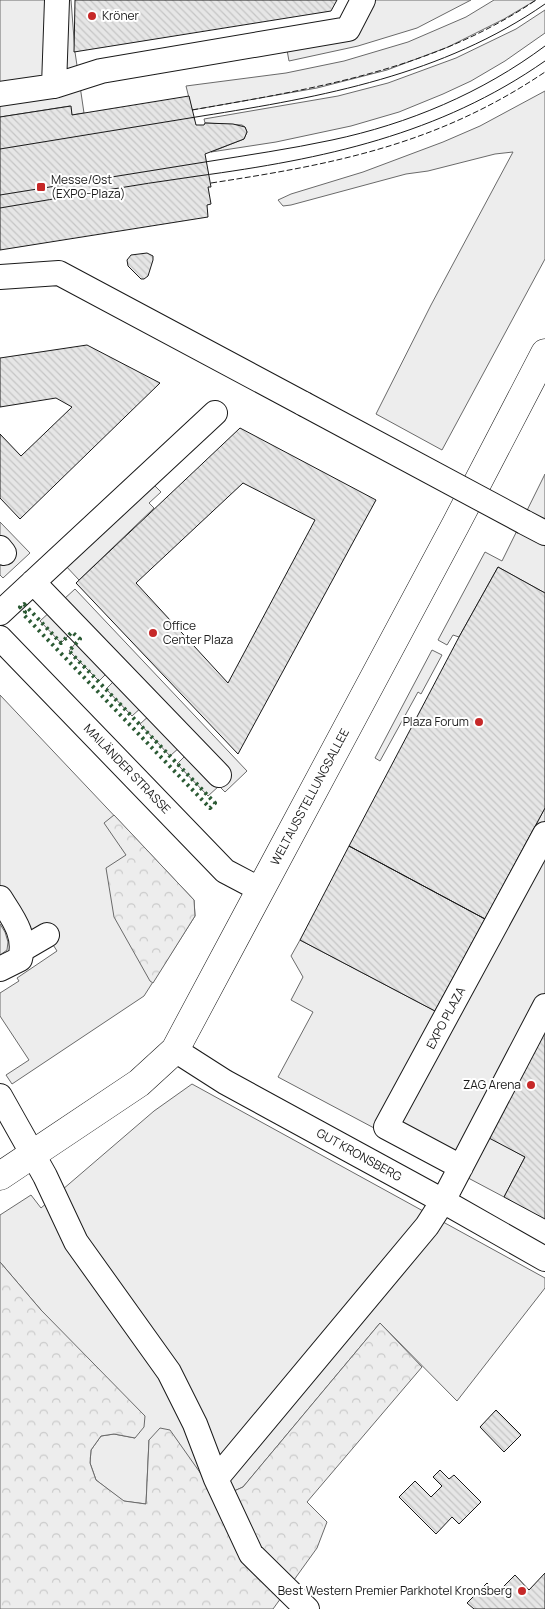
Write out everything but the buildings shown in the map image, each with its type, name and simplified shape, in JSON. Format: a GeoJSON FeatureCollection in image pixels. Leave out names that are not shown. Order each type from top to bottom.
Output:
{"type":"FeatureCollection","features":[{"type":"Feature","properties":{"kind":"main road","name":"WELTAUSSTELLUNGSALLEE"},"geometry":{"type":"LineString","coordinates":[[0,1176],[139,1083],[175,1050],[456,524],[545,353]]}},
{"type":"Feature","properties":{"kind":"street"},"geometry":{"type":"LineString","coordinates":[[54,86],[56,0]]}},
{"type":"Feature","properties":{"kind":"street"},"geometry":{"type":"LineString","coordinates":[[0,94],[54,86],[101,70],[348,29],[363,0]]}},
{"type":"Feature","properties":{"kind":"street"},"geometry":{"type":"LineString","coordinates":[[0,277],[59,273],[545,533]]}},
{"type":"Feature","properties":{"kind":"street"},"geometry":{"type":"LineString","coordinates":[[0,613],[215,413]]}},
{"type":"Feature","properties":{"kind":"street"},"geometry":{"type":"LineString","coordinates":[[33,582],[219,775]]}},
{"type":"Feature","properties":{"kind":"street","name":"MAILÄNDER STRASSE"},"geometry":{"type":"LineString","coordinates":[[0,638],[225,871],[261,890]]}},
{"type":"Feature","properties":{"kind":"street","name":"EXPO PLAZA"},"geometry":{"type":"LineString","coordinates":[[461,1167],[386,1127],[545,834]]}},
{"type":"Feature","properties":{"kind":"street"},"geometry":{"type":"LineString","coordinates":[[0,898],[20,930],[23,949],[20,959],[0,969]]}},
{"type":"Feature","properties":{"kind":"street"},"geometry":{"type":"LineString","coordinates":[[23,949],[47,934]]}},
{"type":"Feature","properties":{"kind":"street"},"geometry":{"type":"LineString","coordinates":[[216,1479],[427,1226],[443,1201],[545,1006]]}},
{"type":"Feature","properties":{"kind":"street","name":"GUT KRONSBERG"},"geometry":{"type":"LineString","coordinates":[[175,1050],[225,1082],[545,1259]]}},
{"type":"Feature","properties":{"kind":"street"},"geometry":{"type":"LineString","coordinates":[[0,1096],[33,1154],[76,1242],[169,1372],[195,1424],[216,1479],[250,1554],[307,1609]]}},
{"type":"Feature","properties":{"kind":"shaded area"},"geometry":{"type":"Polygon","coordinates":[[[0,0],[71,0],[75,52],[84,113],[72,115],[70,106],[0,117],[0,0]]]}},
{"type":"Feature","properties":{"kind":"shaded area"},"geometry":{"type":"Polygon","coordinates":[[[369,0],[471,0],[417,28],[358,46],[289,61],[287,50],[349,36],[369,0]]]}},
{"type":"Feature","properties":{"kind":"shaded area"},"geometry":{"type":"Polygon","coordinates":[[[494,0],[536,0],[504,19],[448,47],[387,70],[317,88],[192,110],[186,86],[286,73],[344,61],[408,42],[466,17],[494,0]]]}},
{"type":"Feature","properties":{"kind":"shaded area"},"geometry":{"type":"Polygon","coordinates":[[[545,10],[545,33],[505,61],[471,81],[443,94],[399,112],[351,126],[276,142],[211,152],[244,139],[247,132],[242,125],[205,123],[204,119],[338,96],[388,83],[456,58],[516,29],[545,10]]]}},
{"type":"Feature","properties":{"kind":"shaded area"},"geometry":{"type":"Polygon","coordinates":[[[545,91],[545,259],[442,450],[376,414],[431,305],[513,152],[495,154],[428,171],[406,174],[291,205],[283,206],[278,200],[291,194],[363,172],[443,142],[480,126],[545,91]]]}},
{"type":"Feature","properties":{"kind":"shaded area"},"geometry":{"type":"Polygon","coordinates":[[[545,474],[545,593],[498,567],[459,637],[453,635],[447,645],[438,640],[485,552],[502,561],[545,474]]]}},
{"type":"Feature","properties":{"kind":"shaded area"},"geometry":{"type":"Polygon","coordinates":[[[151,482],[161,492],[149,503],[154,508],[79,580],[64,564],[151,482]]]}},
{"type":"Feature","properties":{"kind":"shaded area"},"geometry":{"type":"Polygon","coordinates":[[[0,522],[30,553],[3,578],[0,575],[0,522]]]}},
{"type":"Feature","properties":{"kind":"shaded area"},"geometry":{"type":"Polygon","coordinates":[[[75,589],[247,771],[225,792],[219,786],[208,796],[177,764],[187,754],[180,747],[170,756],[140,724],[151,714],[143,706],[132,716],[106,689],[116,679],[109,671],[99,681],[69,651],[79,639],[72,632],[61,643],[40,621],[75,589]]]}},
{"type":"Feature","properties":{"kind":"shaded area"},"geometry":{"type":"Polygon","coordinates":[[[432,650],[442,655],[421,694],[418,692],[380,761],[375,758],[432,650]]]}},
{"type":"Feature","properties":{"kind":"shaded area"},"geometry":{"type":"Polygon","coordinates":[[[0,695],[194,900],[195,916],[144,996],[12,1084],[6,1075],[29,1060],[0,1016],[0,993],[19,981],[17,978],[57,951],[43,929],[31,937],[0,888],[0,695]]]}},
{"type":"Feature","properties":{"kind":"shaded area"},"geometry":{"type":"Polygon","coordinates":[[[545,808],[545,1032],[489,1137],[525,1157],[504,1197],[278,1077],[313,1012],[291,1000],[303,977],[291,956],[300,940],[435,1011],[545,808]]]}},
{"type":"Feature","properties":{"kind":"shaded area"},"geometry":{"type":"Polygon","coordinates":[[[0,924],[8,942],[7,950],[0,955],[0,924]]]}},
{"type":"Feature","properties":{"kind":"shaded area"},"geometry":{"type":"Polygon","coordinates":[[[192,1084],[545,1278],[545,1288],[457,1401],[380,1323],[243,1487],[219,1498],[149,1440],[146,1504],[123,1501],[96,1480],[90,1463],[91,1450],[101,1436],[114,1434],[135,1438],[41,1310],[0,1262],[0,1215],[31,1195],[41,1208],[154,1111],[192,1084]]]}},
{"type":"Feature","properties":{"kind":"green space"},"geometry":{"type":"Polygon","coordinates":[[[114,815],[194,900],[195,916],[153,983],[150,981],[114,917],[106,868],[126,855],[104,823],[114,815]]]}},
{"type":"Feature","properties":{"kind":"green space"},"geometry":{"type":"Polygon","coordinates":[[[0,1262],[41,1310],[145,1416],[144,1427],[135,1438],[114,1434],[101,1436],[91,1450],[90,1463],[96,1480],[124,1501],[146,1504],[149,1440],[160,1428],[170,1430],[218,1498],[243,1487],[380,1323],[422,1367],[307,1502],[327,1522],[317,1548],[273,1609],[0,1609],[0,1262]]]}},
{"type":"Feature","properties":{"kind":"tram line"},"geometry":{"type":"LineString","coordinates":[[0,149],[247,109],[380,80],[423,66],[465,49],[506,28],[545,4]]}},
{"type":"Feature","properties":{"kind":"tram line"},"geometry":{"type":"LineString","coordinates":[[0,195],[285,149],[360,133],[416,116],[443,105],[496,78],[545,46]]}},
{"type":"Feature","properties":{"kind":"tram line"},"geometry":{"type":"LineString","coordinates":[[0,208],[244,169],[335,152],[379,140],[464,108],[505,86],[545,61]]}},
{"type":"Feature","properties":{"kind":"hedge"},"geometry":{"type":"LineString","coordinates":[[24,604],[61,643],[72,632],[80,639],[69,651],[215,803],[210,808],[23,614],[25,612],[20,607],[24,604]]}},
{"type":"Feature","properties":{"kind":"fence"},"geometry":{"type":"LineString","coordinates":[[192,110],[282,94],[370,73],[414,60],[456,44],[497,24],[536,0]]}},
{"type":"Feature","properties":{"kind":"fence"},"geometry":{"type":"LineString","coordinates":[[211,183],[343,159],[425,134],[505,97],[545,72]]}},
{"type":"Feature","properties":{"kind":"place","name":"Kröner"},"geometry":{"type":"Point","coordinates":[92,16]}},
{"type":"Feature","properties":{"kind":"place","name":"Messe/Ost (EXPO-Plaza)"},"geometry":{"type":"Point","coordinates":[41,187]}},
{"type":"Feature","properties":{"kind":"place","name":"Office Center Plaza"},"geometry":{"type":"Point","coordinates":[153,633]}},
{"type":"Feature","properties":{"kind":"place","name":"Plaza Forum"},"geometry":{"type":"Point","coordinates":[479,722]}},
{"type":"Feature","properties":{"kind":"place","name":"ZAG Arena"},"geometry":{"type":"Point","coordinates":[531,1085]}},
{"type":"Feature","properties":{"kind":"place","name":"Best Western Premier Parkhotel Kronsberg"},"geometry":{"type":"Point","coordinates":[522,1591]}}]}
